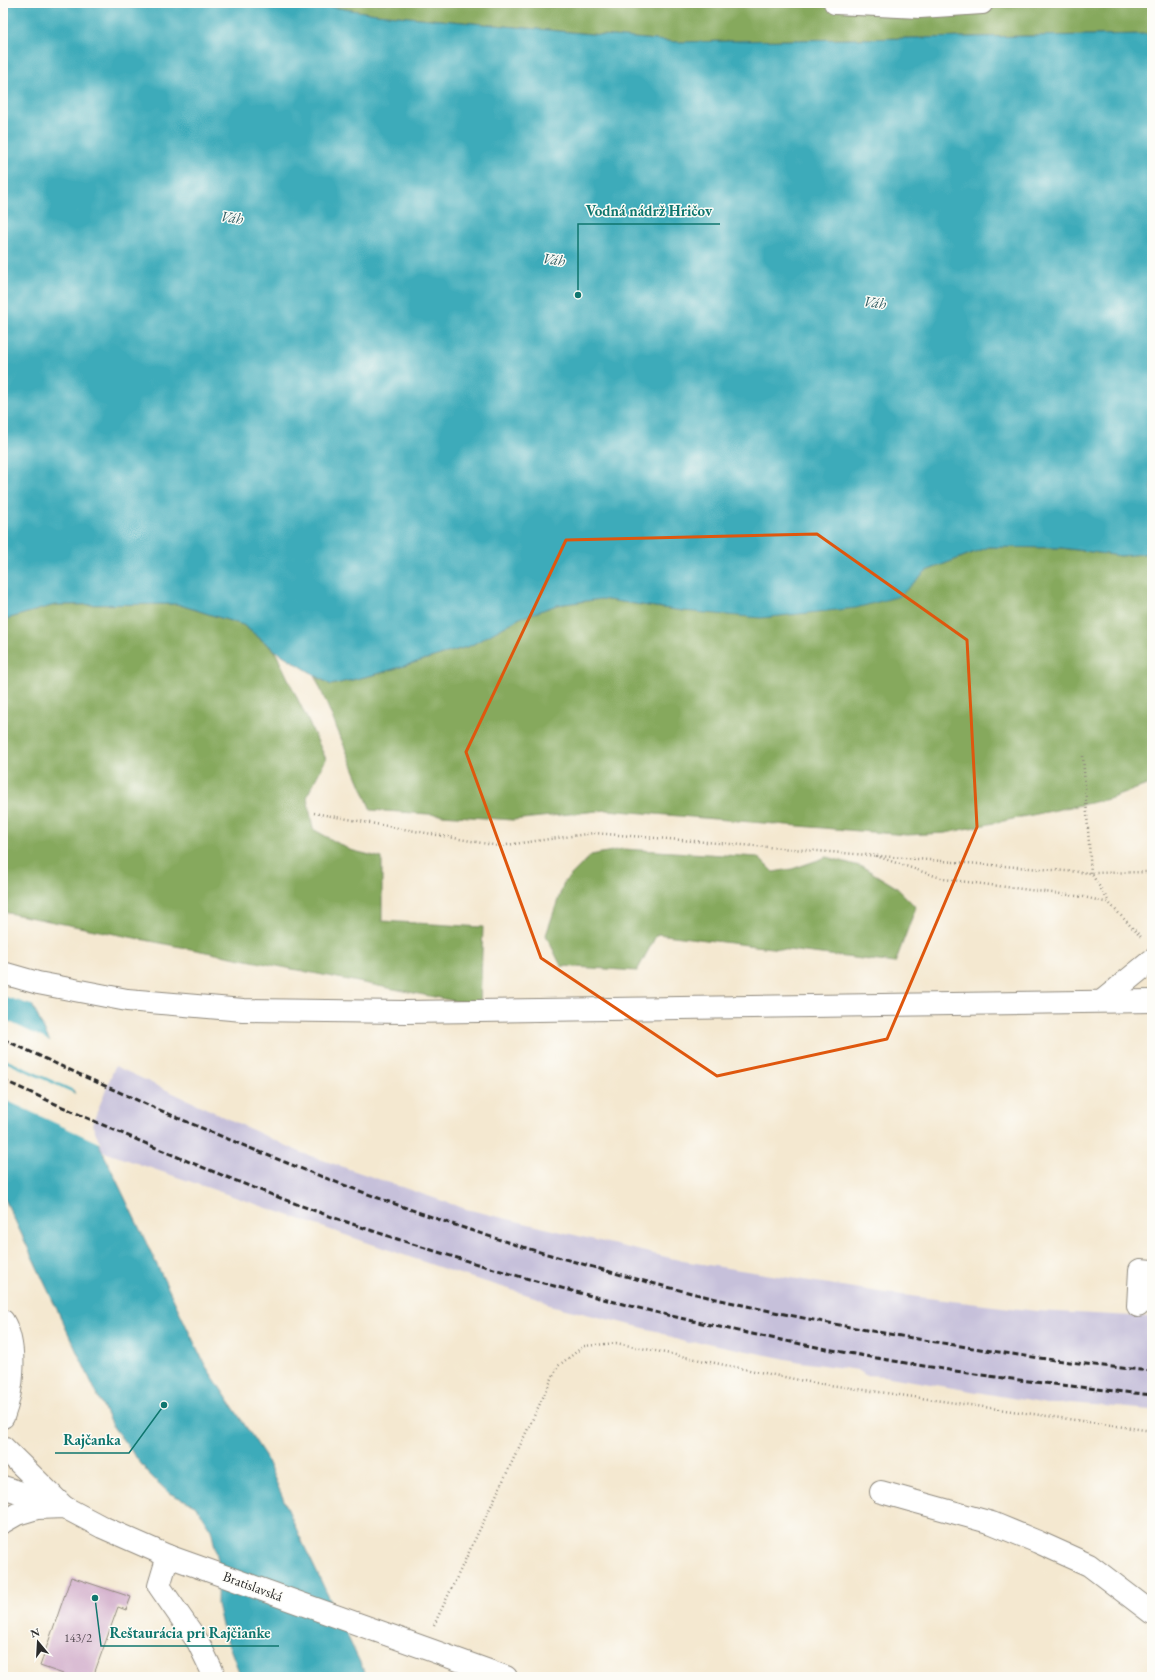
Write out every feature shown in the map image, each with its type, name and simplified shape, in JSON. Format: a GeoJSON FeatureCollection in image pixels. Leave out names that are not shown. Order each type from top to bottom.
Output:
{"type":"FeatureCollection","features":[{"type":"Feature","properties":{"kind":"street"},"geometry":{"type":"LineString","coordinates":[[835,3],[920,7],[982,3]]}},
{"type":"Feature","properties":{"kind":"street"},"geometry":{"type":"LineString","coordinates":[[1102,1001],[1152,960]]}},
{"type":"Feature","properties":{"kind":"street"},"geometry":{"type":"LineString","coordinates":[[3,973],[38,983],[127,1000],[258,1010],[405,1012],[1152,1001]]}},
{"type":"Feature","properties":{"kind":"street"},"geometry":{"type":"LineString","coordinates":[[1138,1306],[1140,1270],[1152,1271]]}},
{"type":"Feature","properties":{"kind":"street"},"geometry":{"type":"LineString","coordinates":[[3,1321],[8,1330],[12,1372],[7,1407],[3,1417]]}},
{"type":"Feature","properties":{"kind":"street"},"geometry":{"type":"LineString","coordinates":[[3,1447],[64,1507]]}},
{"type":"Feature","properties":{"kind":"street"},"geometry":{"type":"LineString","coordinates":[[3,1486],[64,1507]]}},
{"type":"Feature","properties":{"kind":"street"},"geometry":{"type":"LineString","coordinates":[[881,1492],[992,1523],[1038,1542],[1089,1565],[1152,1613]]}},
{"type":"Feature","properties":{"kind":"street","name":"Bratislavská"},"geometry":{"type":"LineString","coordinates":[[3,1522],[16,1514],[37,1508],[64,1507],[102,1527],[168,1556],[506,1677]]}},
{"type":"Feature","properties":{"kind":"street"},"geometry":{"type":"LineString","coordinates":[[168,1556],[159,1586],[198,1642],[215,1677]]}},
{"type":"Feature","properties":{"kind":"path"},"geometry":{"type":"LineString","coordinates":[[1083,756],[1091,873],[1109,903],[1141,938],[1146,937]]}},
{"type":"Feature","properties":{"kind":"path"},"geometry":{"type":"LineString","coordinates":[[314,812],[499,846],[594,833],[1091,873],[1152,872]]}},
{"type":"Feature","properties":{"kind":"path"},"geometry":{"type":"LineString","coordinates":[[871,855],[944,879],[1084,897],[1109,903]]}},
{"type":"Feature","properties":{"kind":"path"},"geometry":{"type":"LineString","coordinates":[[423,1647],[558,1366],[584,1346],[616,1342],[809,1382],[1152,1431]]}},
{"type":"Feature","properties":{"kind":"highlighted area"},"geometry":{"type":"Polygon","coordinates":[[[817,534],[967,640],[977,827],[887,1039],[717,1076],[541,958],[466,752],[566,540],[817,534]]]}},
{"type":"Feature","properties":{"kind":"shaded area"},"geometry":{"type":"Polygon","coordinates":[[[115,1066],[302,1153],[466,1209],[683,1261],[886,1293],[1036,1311],[1152,1317],[1152,1410],[1070,1403],[1047,1404],[884,1376],[865,1375],[858,1370],[801,1362],[703,1342],[688,1343],[660,1332],[549,1305],[541,1299],[453,1272],[84,1145],[115,1066]]]}},
{"type":"Feature","properties":{"kind":"green space"},"geometry":{"type":"Polygon","coordinates":[[[307,3],[1152,3],[1152,34],[677,42],[376,14],[307,3]]]}},
{"type":"Feature","properties":{"kind":"green space"},"geometry":{"type":"Polygon","coordinates":[[[988,547],[1062,548],[1121,556],[1152,553],[1152,783],[1109,799],[946,833],[907,835],[607,810],[513,820],[371,810],[315,676],[331,685],[377,674],[470,646],[520,618],[557,605],[601,599],[683,611],[899,596],[926,571],[988,547]]]}},
{"type":"Feature","properties":{"kind":"green space"},"geometry":{"type":"Polygon","coordinates":[[[177,604],[243,625],[275,651],[326,759],[307,796],[313,829],[350,850],[382,858],[382,921],[483,927],[480,1006],[3,912],[3,620],[55,605],[177,604]]]}},
{"type":"Feature","properties":{"kind":"green space"},"geometry":{"type":"Polygon","coordinates":[[[623,849],[758,857],[773,872],[792,869],[827,857],[863,867],[896,887],[916,907],[895,963],[657,934],[637,971],[561,966],[546,935],[564,882],[591,855],[623,849]]]}},
{"type":"Feature","properties":{"kind":"water","name":"Váh"},"geometry":{"type":"Polygon","coordinates":[[[3,3],[307,3],[376,14],[677,42],[1152,34],[1152,553],[1121,556],[1062,548],[988,547],[926,571],[900,596],[856,608],[761,618],[683,611],[601,599],[557,605],[520,618],[470,646],[377,674],[331,685],[276,651],[243,625],[177,604],[55,605],[3,620],[3,3]]]}},
{"type":"Feature","properties":{"kind":"water"},"geometry":{"type":"Polygon","coordinates":[[[3,944],[205,1365],[264,1454],[299,1535],[367,1677],[241,1677],[223,1630],[217,1604],[218,1560],[211,1530],[195,1505],[169,1493],[148,1473],[111,1424],[3,1195],[3,944]]]}},
{"type":"Feature","properties":{"kind":"pier"},"geometry":{"type":"Polygon","coordinates":[[[3,942],[5,943],[35,1006],[3,996],[3,942]]]}},
{"type":"Feature","properties":{"kind":"pier"},"geometry":{"type":"Polygon","coordinates":[[[3,1019],[52,1042],[76,1091],[3,1058],[3,1019]]]}},
{"type":"Feature","properties":{"kind":"pier"},"geometry":{"type":"Polygon","coordinates":[[[3,1061],[78,1095],[101,1144],[3,1099],[3,1061]]]}},
{"type":"Feature","properties":{"kind":"building"},"geometry":{"type":"Polygon","coordinates":[[[1148,1285],[1152,1285],[1152,1310],[1147,1310],[1148,1285]]]}},
{"type":"Feature","properties":{"kind":"building"},"geometry":{"type":"Polygon","coordinates":[[[71,1577],[131,1597],[126,1610],[118,1607],[93,1677],[72,1677],[40,1666],[71,1577]]]}},
{"type":"Feature","properties":{"kind":"railway"},"geometry":{"type":"LineString","coordinates":[[3,1039],[189,1123],[252,1149],[442,1221],[542,1253],[672,1288],[744,1305],[852,1327],[922,1340],[1020,1355],[1152,1371]]}},
{"type":"Feature","properties":{"kind":"railway"},"geometry":{"type":"LineString","coordinates":[[3,1080],[93,1121],[277,1197],[370,1230],[510,1274],[722,1328],[865,1356],[990,1376],[1152,1395]]}},
{"type":"Feature","properties":{"kind":"place","name":"Vodná nádrž Hričov"},"geometry":{"type":"Point","coordinates":[578,295]}},
{"type":"Feature","properties":{"kind":"place","name":"Rajčanka"},"geometry":{"type":"Point","coordinates":[164,1405]}},
{"type":"Feature","properties":{"kind":"place","name":"Reštaurácia pri Rajčianke"},"geometry":{"type":"Point","coordinates":[95,1598]}}]}
